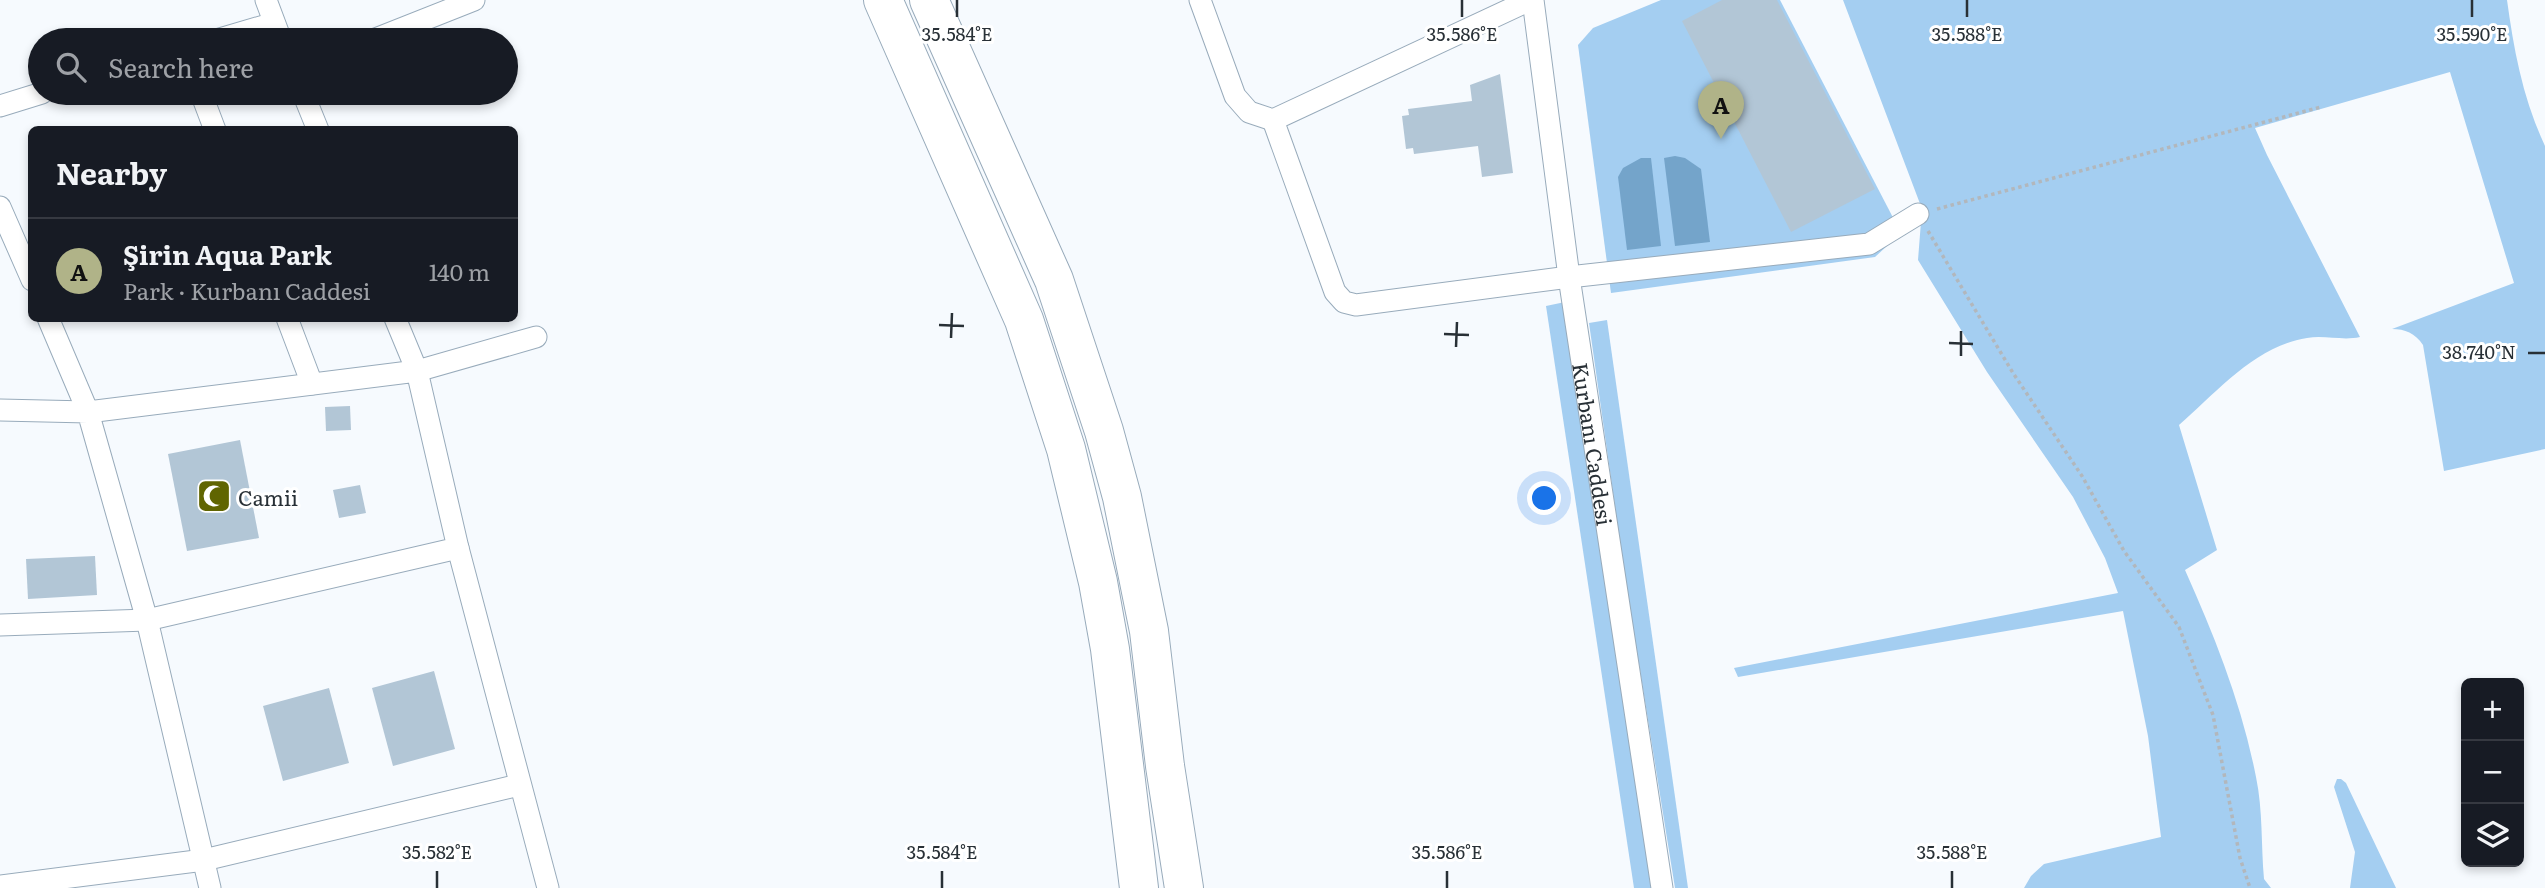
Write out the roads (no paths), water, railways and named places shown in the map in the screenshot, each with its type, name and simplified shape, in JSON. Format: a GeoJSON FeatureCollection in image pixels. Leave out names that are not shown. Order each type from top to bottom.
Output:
{"type":"FeatureCollection","features":[{"type":"Feature","properties":{"kind":"highway"},"geometry":{"type":"LineString","coordinates":[[883,0],[1024,320],[1066,449],[1098,582],[1110,649],[1139,888]]}},
{"type":"Feature","properties":{"kind":"highway"},"geometry":{"type":"LineString","coordinates":[[929,0],[1054,280],[1104,431],[1137,564],[1149,631],[1165,766],[1184,888]]}},
{"type":"Feature","properties":{"kind":"street"},"geometry":{"type":"LineString","coordinates":[[266,0],[276,28]]}},
{"type":"Feature","properties":{"kind":"street"},"geometry":{"type":"LineString","coordinates":[[403,28],[474,0]]}},
{"type":"Feature","properties":{"kind":"street"},"geometry":{"type":"LineString","coordinates":[[1199,0],[1235,96],[1250,112],[1273,120],[1531,0]]}},
{"type":"Feature","properties":{"kind":"street","name":"Kurbanı Caddesi"},"geometry":{"type":"LineString","coordinates":[[1531,0],[1569,278],[1662,888]]}},
{"type":"Feature","properties":{"kind":"street"},"geometry":{"type":"LineString","coordinates":[[0,106],[28,98]]}},
{"type":"Feature","properties":{"kind":"street"},"geometry":{"type":"LineString","coordinates":[[206,105],[213,126]]}},
{"type":"Feature","properties":{"kind":"street"},"geometry":{"type":"LineString","coordinates":[[308,105],[316,126]]}},
{"type":"Feature","properties":{"kind":"street"},"geometry":{"type":"LineString","coordinates":[[1273,120],[1335,292],[1344,302],[1356,305],[1869,244],[1918,214]]}},
{"type":"Feature","properties":{"kind":"street"},"geometry":{"type":"LineString","coordinates":[[0,207],[28,272]]}},
{"type":"Feature","properties":{"kind":"street"},"geometry":{"type":"LineString","coordinates":[[50,322],[88,412],[148,620],[210,888]]}},
{"type":"Feature","properties":{"kind":"street"},"geometry":{"type":"LineString","coordinates":[[289,322],[312,384]]}},
{"type":"Feature","properties":{"kind":"street"},"geometry":{"type":"LineString","coordinates":[[397,322],[417,372],[458,548],[548,888]]}},
{"type":"Feature","properties":{"kind":"street"},"geometry":{"type":"LineString","coordinates":[[0,410],[88,412],[417,372],[536,337]]}},
{"type":"Feature","properties":{"kind":"street"},"geometry":{"type":"LineString","coordinates":[[0,625],[148,620],[458,548]]}},
{"type":"Feature","properties":{"kind":"street"},"geometry":{"type":"LineString","coordinates":[[0,886],[204,860],[519,785]]}},
{"type":"Feature","properties":{"kind":"place","name":"Şirin Aqua Park"},"geometry":{"type":"Point","coordinates":[1721,139]}},
{"type":"Feature","properties":{"kind":"place","name":"Camii"},"geometry":{"type":"Point","coordinates":[214,496]}}]}
